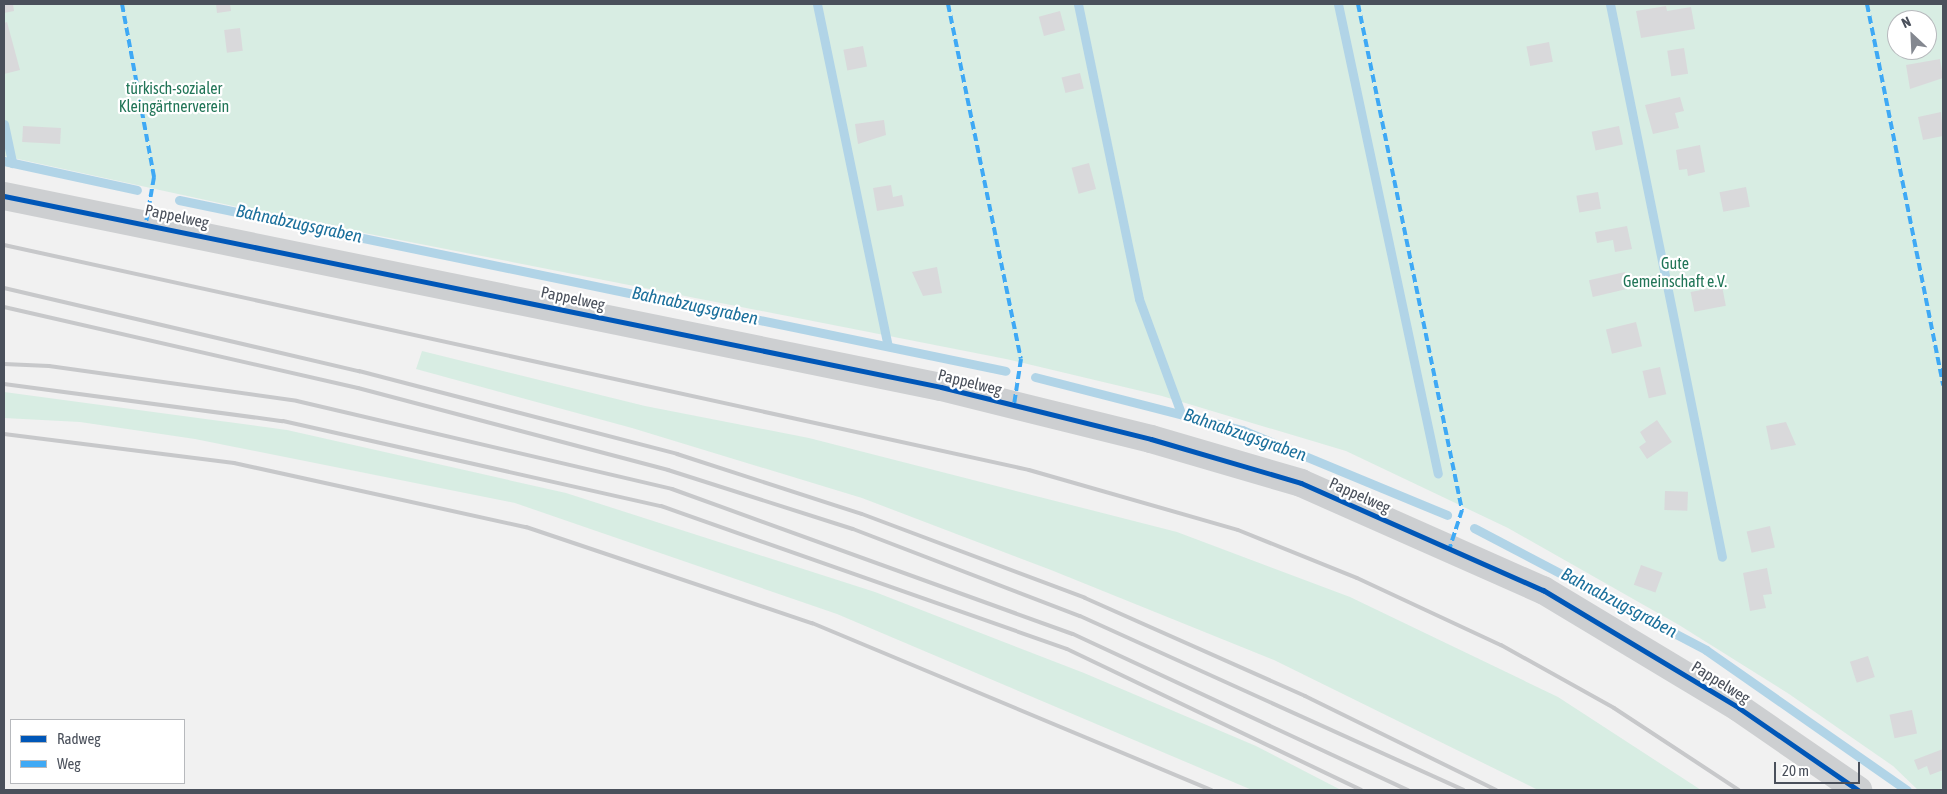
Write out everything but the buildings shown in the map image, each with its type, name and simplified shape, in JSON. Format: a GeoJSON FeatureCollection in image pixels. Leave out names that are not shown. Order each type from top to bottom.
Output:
{"type":"FeatureCollection","features":[{"type":"Feature","properties":{"kind":"street","name":"Pappelweg"},"geometry":{"type":"LineString","coordinates":[[4,196],[941,387],[1151,439],[1300,483],[1543,590],[1739,708],[1858,790]]}},
{"type":"Feature","properties":{"kind":"green space"},"geometry":{"type":"Polygon","coordinates":[[[4,4],[1943,4],[1943,790],[1918,790],[1893,766],[1789,694],[1679,625],[1508,528],[1346,451],[1162,396],[1006,359],[293,219],[4,156],[4,4]]]}},
{"type":"Feature","properties":{"kind":"green space"},"geometry":{"type":"Polygon","coordinates":[[[422,351],[645,406],[809,438],[1177,532],[1350,597],[1558,697],[1701,790],[1538,790],[1274,660],[1051,570],[862,498],[632,428],[416,369],[422,351]]]}},
{"type":"Feature","properties":{"kind":"green space"},"geometry":{"type":"Polygon","coordinates":[[[4,392],[287,430],[566,493],[875,592],[1084,673],[1256,746],[1341,790],[1252,790],[837,614],[515,503],[195,439],[80,422],[4,418],[4,392]]]}},
{"type":"Feature","properties":{"kind":"waterway"},"geometry":{"type":"LineString","coordinates":[[817,4],[888,346]]}},
{"type":"Feature","properties":{"kind":"waterway"},"geometry":{"type":"LineString","coordinates":[[1078,4],[1139,299],[1181,413]]}},
{"type":"Feature","properties":{"kind":"waterway"},"geometry":{"type":"LineString","coordinates":[[1338,4],[1438,473]]}},
{"type":"Feature","properties":{"kind":"waterway"},"geometry":{"type":"LineString","coordinates":[[1610,4],[1722,557]]}},
{"type":"Feature","properties":{"kind":"waterway"},"geometry":{"type":"LineString","coordinates":[[4,124],[12,163]]}},
{"type":"Feature","properties":{"kind":"waterway","name":"Bahnabzugsgraben"},"geometry":{"type":"LineString","coordinates":[[4,161],[137,190]]}},
{"type":"Feature","properties":{"kind":"waterway","name":"Bahnabzugsgraben"},"geometry":{"type":"LineString","coordinates":[[179,200],[1006,371]]}},
{"type":"Feature","properties":{"kind":"waterway","name":"Bahnabzugsgraben"},"geometry":{"type":"LineString","coordinates":[[1035,377],[1242,430],[1447,515]]}},
{"type":"Feature","properties":{"kind":"waterway","name":"Bahnabzugsgraben"},"geometry":{"type":"LineString","coordinates":[[1474,528],[1706,650],[1907,790]]}},
{"type":"Feature","properties":{"kind":"railway"},"geometry":{"type":"LineString","coordinates":[[4,245],[1029,470],[1238,530],[1357,578],[1501,645],[1614,708],[1739,790]]}},
{"type":"Feature","properties":{"kind":"railway"},"geometry":{"type":"LineString","coordinates":[[4,288],[359,371],[677,454],[862,514],[1085,598],[1305,696],[1496,790]]}},
{"type":"Feature","properties":{"kind":"railway"},"geometry":{"type":"LineString","coordinates":[[4,307],[358,388],[668,470],[853,529],[1080,616],[1463,790]]}},
{"type":"Feature","properties":{"kind":"railway"},"geometry":{"type":"LineString","coordinates":[[4,364],[49,366],[297,401],[672,489],[1073,634],[1408,790]]}},
{"type":"Feature","properties":{"kind":"railway"},"geometry":{"type":"LineString","coordinates":[[4,384],[283,421],[661,506],[1067,649],[1361,790]]}},
{"type":"Feature","properties":{"kind":"railway"},"geometry":{"type":"LineString","coordinates":[[4,434],[234,463],[526,527],[812,623],[1211,790]]}},
{"type":"Feature","properties":{"kind":"marked path"},"geometry":{"type":"LineString","coordinates":[[122,4],[154,177],[146,223]]}},
{"type":"Feature","properties":{"kind":"marked path"},"geometry":{"type":"LineString","coordinates":[[948,4],[1021,359],[1014,405]]}},
{"type":"Feature","properties":{"kind":"marked path"},"geometry":{"type":"LineString","coordinates":[[1358,4],[1462,510],[1450,548]]}},
{"type":"Feature","properties":{"kind":"marked path"},"geometry":{"type":"LineString","coordinates":[[1867,4],[1943,385]]}},
{"type":"Feature","properties":{"kind":"cycle path"},"geometry":{"type":"LineString","coordinates":[[4,196],[941,387],[1151,439],[1301,483],[1543,590],[1739,708],[1858,790]]}},
{"type":"Feature","properties":{"kind":"park label","name":"türkisch-sozialer Kleingärtnerverein"},"geometry":{"type":"Point","coordinates":[174,97]}},
{"type":"Feature","properties":{"kind":"park label","name":"Gute Gemeinschaft e.V."},"geometry":{"type":"Point","coordinates":[1675,272]}}]}
